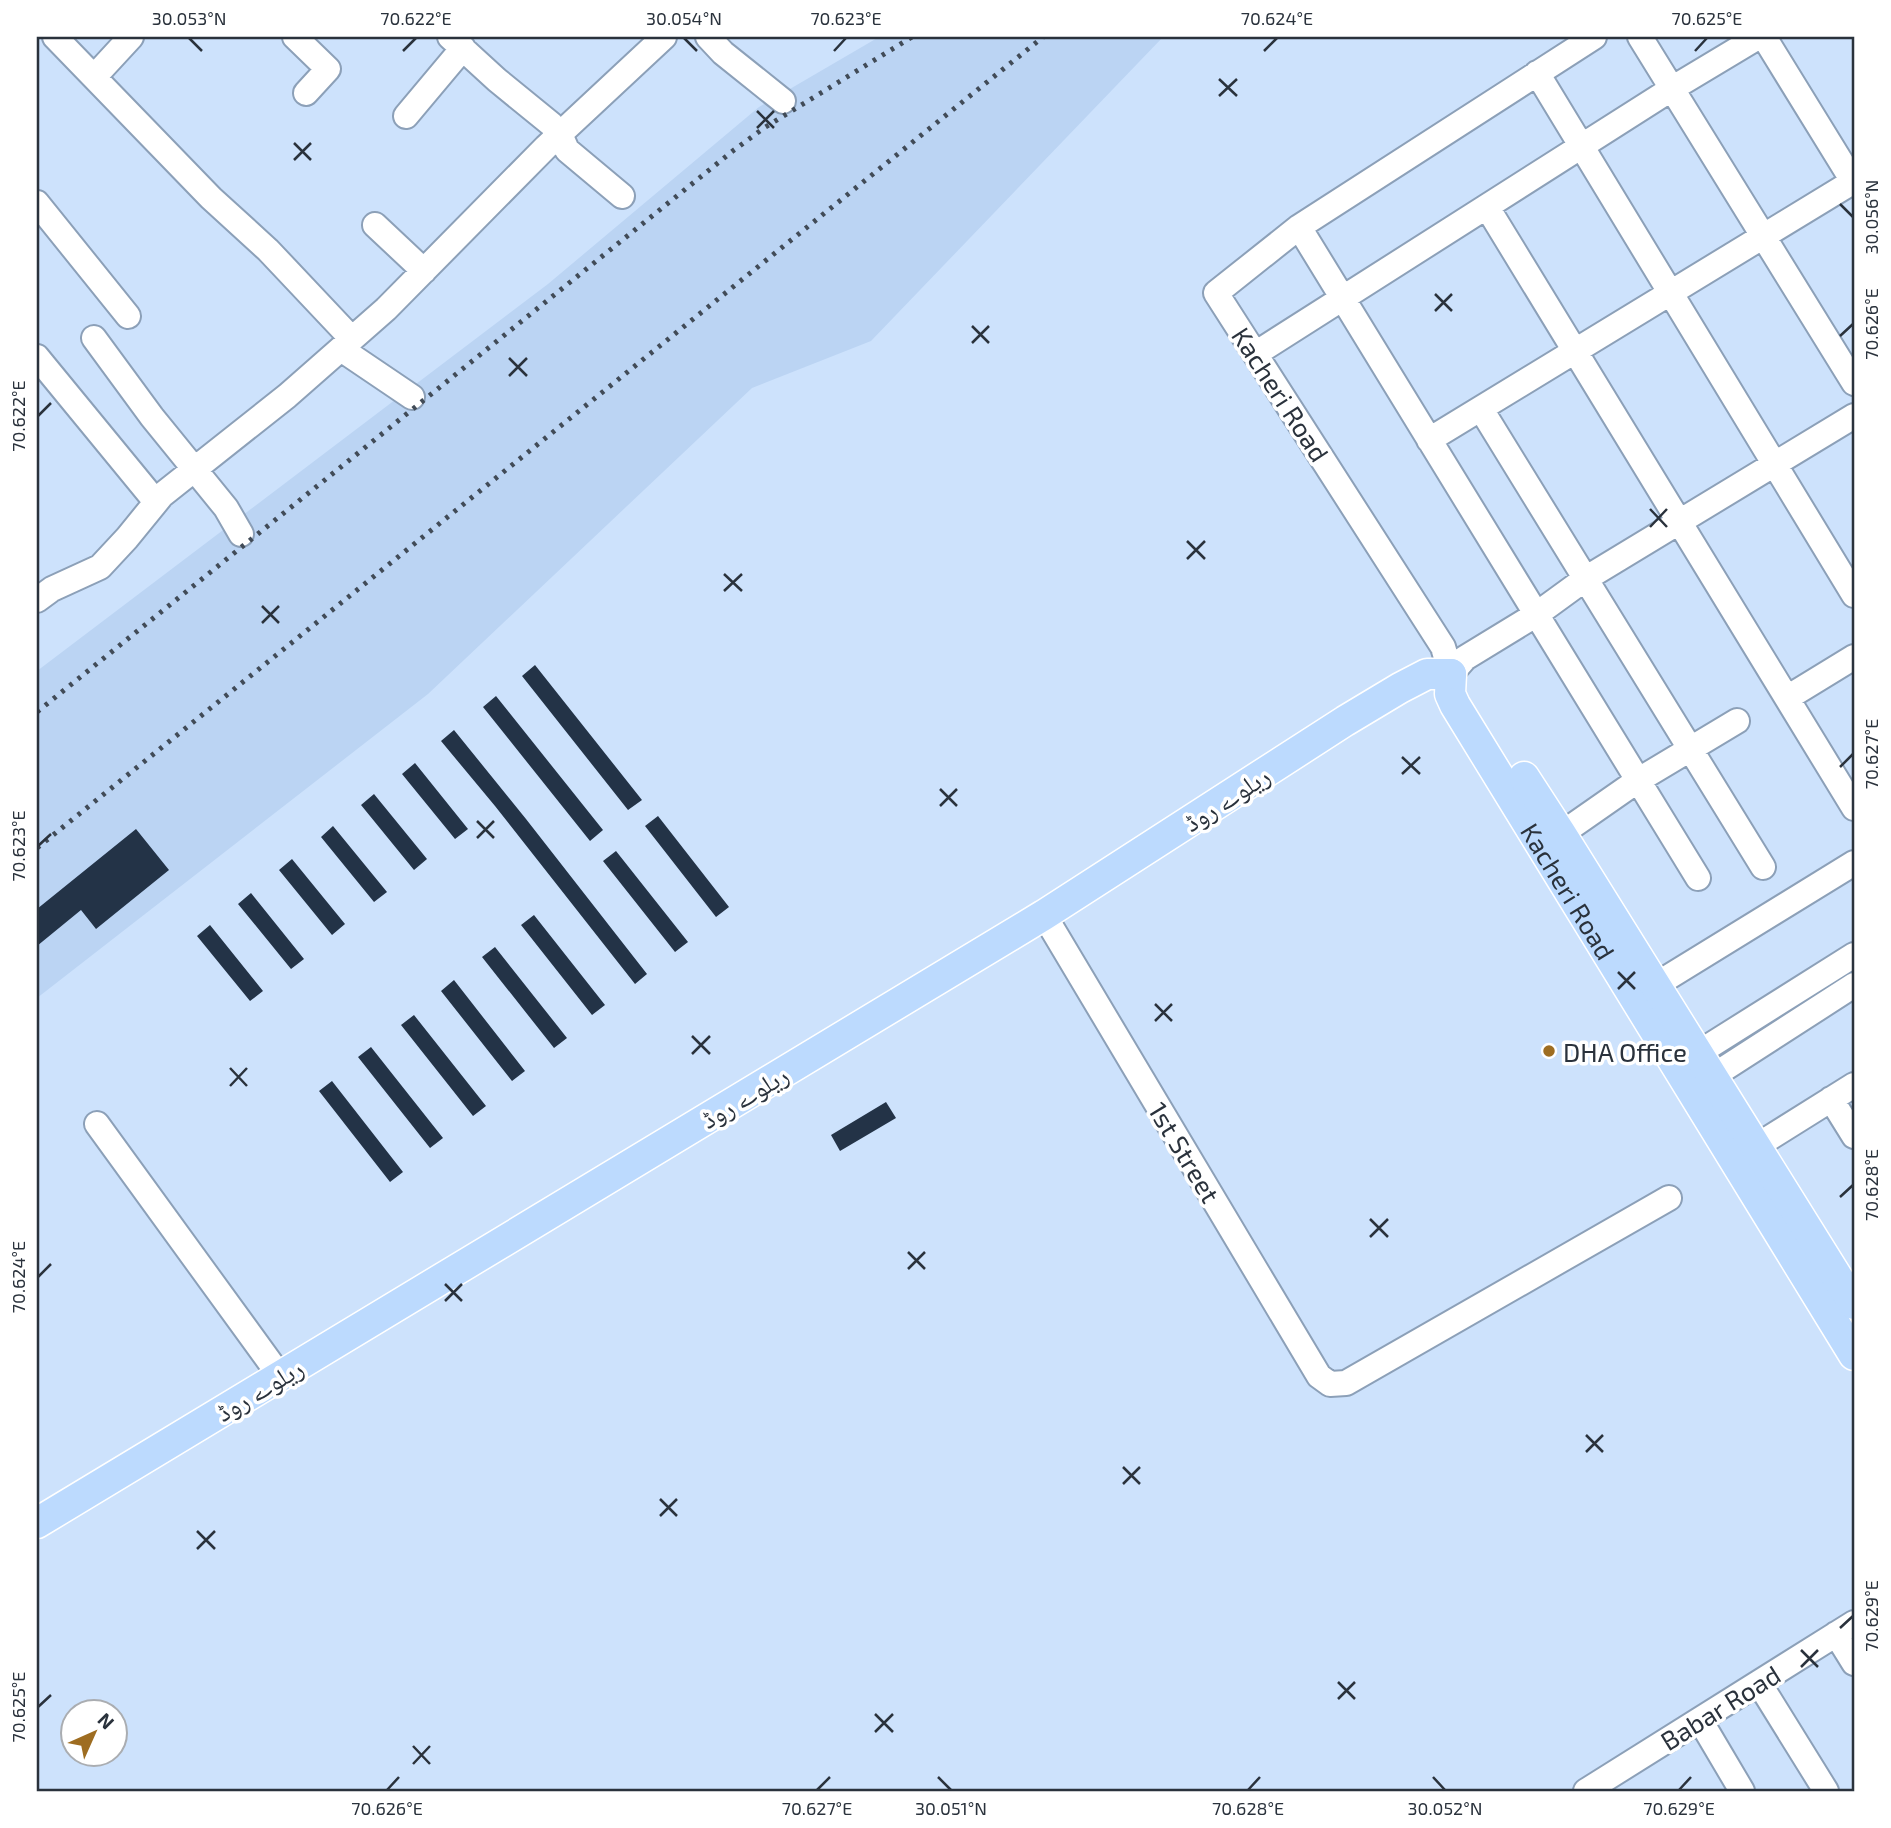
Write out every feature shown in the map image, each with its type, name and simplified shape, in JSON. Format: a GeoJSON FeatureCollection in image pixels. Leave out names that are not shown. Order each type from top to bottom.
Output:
{"type":"FeatureCollection","features":[{"type":"Feature","properties":{"kind":"main road","name":"ریلوے روڈ"},"geometry":{"type":"LineString","coordinates":[[37,1523],[1045,915],[1400,688],[1427,674],[1451,674]]}},
{"type":"Feature","properties":{"kind":"main road","name":"Kacheri Road"},"geometry":{"type":"LineString","coordinates":[[1451,674],[1561,834],[1654,986],[1695,1071],[1854,1355]]}},
{"type":"Feature","properties":{"kind":"main road","name":"Kacheri Road"},"geometry":{"type":"LineString","coordinates":[[1451,674],[1450,694],[1455,705],[1695,1071],[1755,1147],[1852,1295]]}},
{"type":"Feature","properties":{"kind":"street"},"geometry":{"type":"LineString","coordinates":[[55,37],[211,198],[268,250],[347,344],[412,397]]}},
{"type":"Feature","properties":{"kind":"street"},"geometry":{"type":"LineString","coordinates":[[95,76],[131,37]]}},
{"type":"Feature","properties":{"kind":"street"},"geometry":{"type":"LineString","coordinates":[[295,37],[328,69],[306,93]]}},
{"type":"Feature","properties":{"kind":"street"},"geometry":{"type":"LineString","coordinates":[[37,600],[52,589],[100,567],[162,495],[287,396],[386,309],[560,134],[664,37]]}},
{"type":"Feature","properties":{"kind":"street"},"geometry":{"type":"LineString","coordinates":[[708,37],[723,53],[783,101]]}},
{"type":"Feature","properties":{"kind":"street"},"geometry":{"type":"LineString","coordinates":[[1594,37],[1299,228],[1698,877]]}},
{"type":"Feature","properties":{"kind":"street"},"geometry":{"type":"LineString","coordinates":[[1640,37],[1854,383]]}},
{"type":"Feature","properties":{"kind":"street"},"geometry":{"type":"LineString","coordinates":[[1255,354],[1673,88],[1758,37]]}},
{"type":"Feature","properties":{"kind":"street"},"geometry":{"type":"LineString","coordinates":[[1429,440],[1854,182],[1764,37]]}},
{"type":"Feature","properties":{"kind":"street"},"geometry":{"type":"LineString","coordinates":[[406,116],[456,43],[551,124],[560,134],[567,150],[622,195]]}},
{"type":"Feature","properties":{"kind":"street"},"geometry":{"type":"LineString","coordinates":[[1537,73],[1854,595]]}},
{"type":"Feature","properties":{"kind":"street"},"geometry":{"type":"LineString","coordinates":[[37,203],[128,316]]}},
{"type":"Feature","properties":{"kind":"street"},"geometry":{"type":"LineString","coordinates":[[1487,206],[1854,808]]}},
{"type":"Feature","properties":{"kind":"street"},"geometry":{"type":"LineString","coordinates":[[375,225],[424,271]]}},
{"type":"Feature","properties":{"kind":"street","name":"Kacheri Road"},"geometry":{"type":"LineString","coordinates":[[1299,228],[1216,293],[1443,647],[1451,674]]}},
{"type":"Feature","properties":{"kind":"street"},"geometry":{"type":"LineString","coordinates":[[94,338],[152,417],[226,508],[242,534]]}},
{"type":"Feature","properties":{"kind":"street"},"geometry":{"type":"LineString","coordinates":[[37,358],[156,502]]}},
{"type":"Feature","properties":{"kind":"street"},"geometry":{"type":"LineString","coordinates":[[1481,409],[1763,867]]}},
{"type":"Feature","properties":{"kind":"street"},"geometry":{"type":"LineString","coordinates":[[1451,674],[1465,658],[1536,614],[1585,579],[1854,416]]}},
{"type":"Feature","properties":{"kind":"street"},"geometry":{"type":"LineString","coordinates":[[1787,698],[1854,657]]}},
{"type":"Feature","properties":{"kind":"street"},"geometry":{"type":"LineString","coordinates":[[1561,834],[1637,781],[1737,721]]}},
{"type":"Feature","properties":{"kind":"street"},"geometry":{"type":"LineString","coordinates":[[1654,986],[1854,863]]}},
{"type":"Feature","properties":{"kind":"street","name":"1st Street"},"geometry":{"type":"LineString","coordinates":[[1045,915],[1319,1376],[1330,1384],[1346,1383],[1669,1198]]}},
{"type":"Feature","properties":{"kind":"street"},"geometry":{"type":"LineString","coordinates":[[1695,1071],[1854,955]]}},
{"type":"Feature","properties":{"kind":"street"},"geometry":{"type":"LineString","coordinates":[[1695,1071],[1854,985]]}},
{"type":"Feature","properties":{"kind":"street"},"geometry":{"type":"LineString","coordinates":[[1755,1147],[1854,1085]]}},
{"type":"Feature","properties":{"kind":"street"},"geometry":{"type":"LineString","coordinates":[[1831,1099],[1854,1136]]}},
{"type":"Feature","properties":{"kind":"street"},"geometry":{"type":"LineString","coordinates":[[97,1124],[280,1376]]}},
{"type":"Feature","properties":{"kind":"street"},"geometry":{"type":"LineString","coordinates":[[1845,1628],[1854,1663]]}},
{"type":"Feature","properties":{"kind":"street","name":"Babar Road"},"geometry":{"type":"LineString","coordinates":[[1586,1791],[1613,1784],[1700,1720],[1845,1628]]}},
{"type":"Feature","properties":{"kind":"street"},"geometry":{"type":"LineString","coordinates":[[1759,1683],[1826,1791]]}},
{"type":"Feature","properties":{"kind":"street"},"geometry":{"type":"LineString","coordinates":[[1700,1720],[1742,1791]]}},
{"type":"Feature","properties":{"kind":"shaded area"},"geometry":{"type":"Polygon","coordinates":[[[879,37],[1163,37],[871,341],[752,388],[428,694],[37,998],[37,671],[548,284],[759,107],[879,37]]]}},
{"type":"Feature","properties":{"kind":"building"},"geometry":{"type":"Polygon","coordinates":[[[535,665],[642,800],[628,810],[522,676],[535,665]]]}},
{"type":"Feature","properties":{"kind":"building"},"geometry":{"type":"Polygon","coordinates":[[[496,696],[603,830],[590,841],[483,707],[496,696]]]}},
{"type":"Feature","properties":{"kind":"building"},"geometry":{"type":"Polygon","coordinates":[[[454,730],[647,974],[635,984],[441,741],[454,730]]]}},
{"type":"Feature","properties":{"kind":"building"},"geometry":{"type":"Polygon","coordinates":[[[415,763],[468,829],[455,839],[402,774],[415,763]]]}},
{"type":"Feature","properties":{"kind":"building"},"geometry":{"type":"Polygon","coordinates":[[[374,794],[427,859],[414,870],[361,805],[374,794]]]}},
{"type":"Feature","properties":{"kind":"building"},"geometry":{"type":"Polygon","coordinates":[[[658,816],[729,907],[716,917],[645,826],[658,816]]]}},
{"type":"Feature","properties":{"kind":"building"},"geometry":{"type":"Polygon","coordinates":[[[333,826],[387,892],[374,902],[321,837],[333,826]]]}},
{"type":"Feature","properties":{"kind":"building"},"geometry":{"type":"Polygon","coordinates":[[[136,829],[169,870],[96,929],[81,910],[37,946],[37,909],[136,829]]]}},
{"type":"Feature","properties":{"kind":"building"},"geometry":{"type":"Polygon","coordinates":[[[616,851],[688,942],[675,952],[603,861],[616,851]]]}},
{"type":"Feature","properties":{"kind":"building"},"geometry":{"type":"Polygon","coordinates":[[[292,859],[345,924],[332,935],[279,870],[292,859]]]}},
{"type":"Feature","properties":{"kind":"building"},"geometry":{"type":"Polygon","coordinates":[[[251,893],[304,959],[291,969],[238,904],[251,893]]]}},
{"type":"Feature","properties":{"kind":"building"},"geometry":{"type":"Polygon","coordinates":[[[534,915],[605,1005],[592,1015],[521,925],[534,915]]]}},
{"type":"Feature","properties":{"kind":"building"},"geometry":{"type":"Polygon","coordinates":[[[210,925],[263,991],[250,1001],[197,936],[210,925]]]}},
{"type":"Feature","properties":{"kind":"building"},"geometry":{"type":"Polygon","coordinates":[[[495,947],[567,1038],[554,1048],[482,957],[495,947]]]}},
{"type":"Feature","properties":{"kind":"building"},"geometry":{"type":"Polygon","coordinates":[[[454,980],[525,1071],[512,1081],[441,991],[454,980]]]}},
{"type":"Feature","properties":{"kind":"building"},"geometry":{"type":"Polygon","coordinates":[[[414,1015],[486,1106],[473,1116],[401,1025],[414,1015]]]}},
{"type":"Feature","properties":{"kind":"building"},"geometry":{"type":"Polygon","coordinates":[[[371,1047],[443,1138],[430,1148],[358,1057],[371,1047]]]}},
{"type":"Feature","properties":{"kind":"building"},"geometry":{"type":"Polygon","coordinates":[[[332,1081],[403,1172],[390,1182],[319,1091],[332,1081]]]}},
{"type":"Feature","properties":{"kind":"building"},"geometry":{"type":"Polygon","coordinates":[[[886,1102],[896,1118],[840,1151],[831,1135],[886,1102]]]}},
{"type":"Feature","properties":{"kind":"railway"},"geometry":{"type":"LineString","coordinates":[[37,712],[734,150],[764,128],[912,37]]}},
{"type":"Feature","properties":{"kind":"railway"},"geometry":{"type":"LineString","coordinates":[[37,848],[1043,37]]}},
{"type":"Feature","properties":{"kind":"place","name":"DHA Office"},"geometry":{"type":"Point","coordinates":[1549,1051]}}]}
